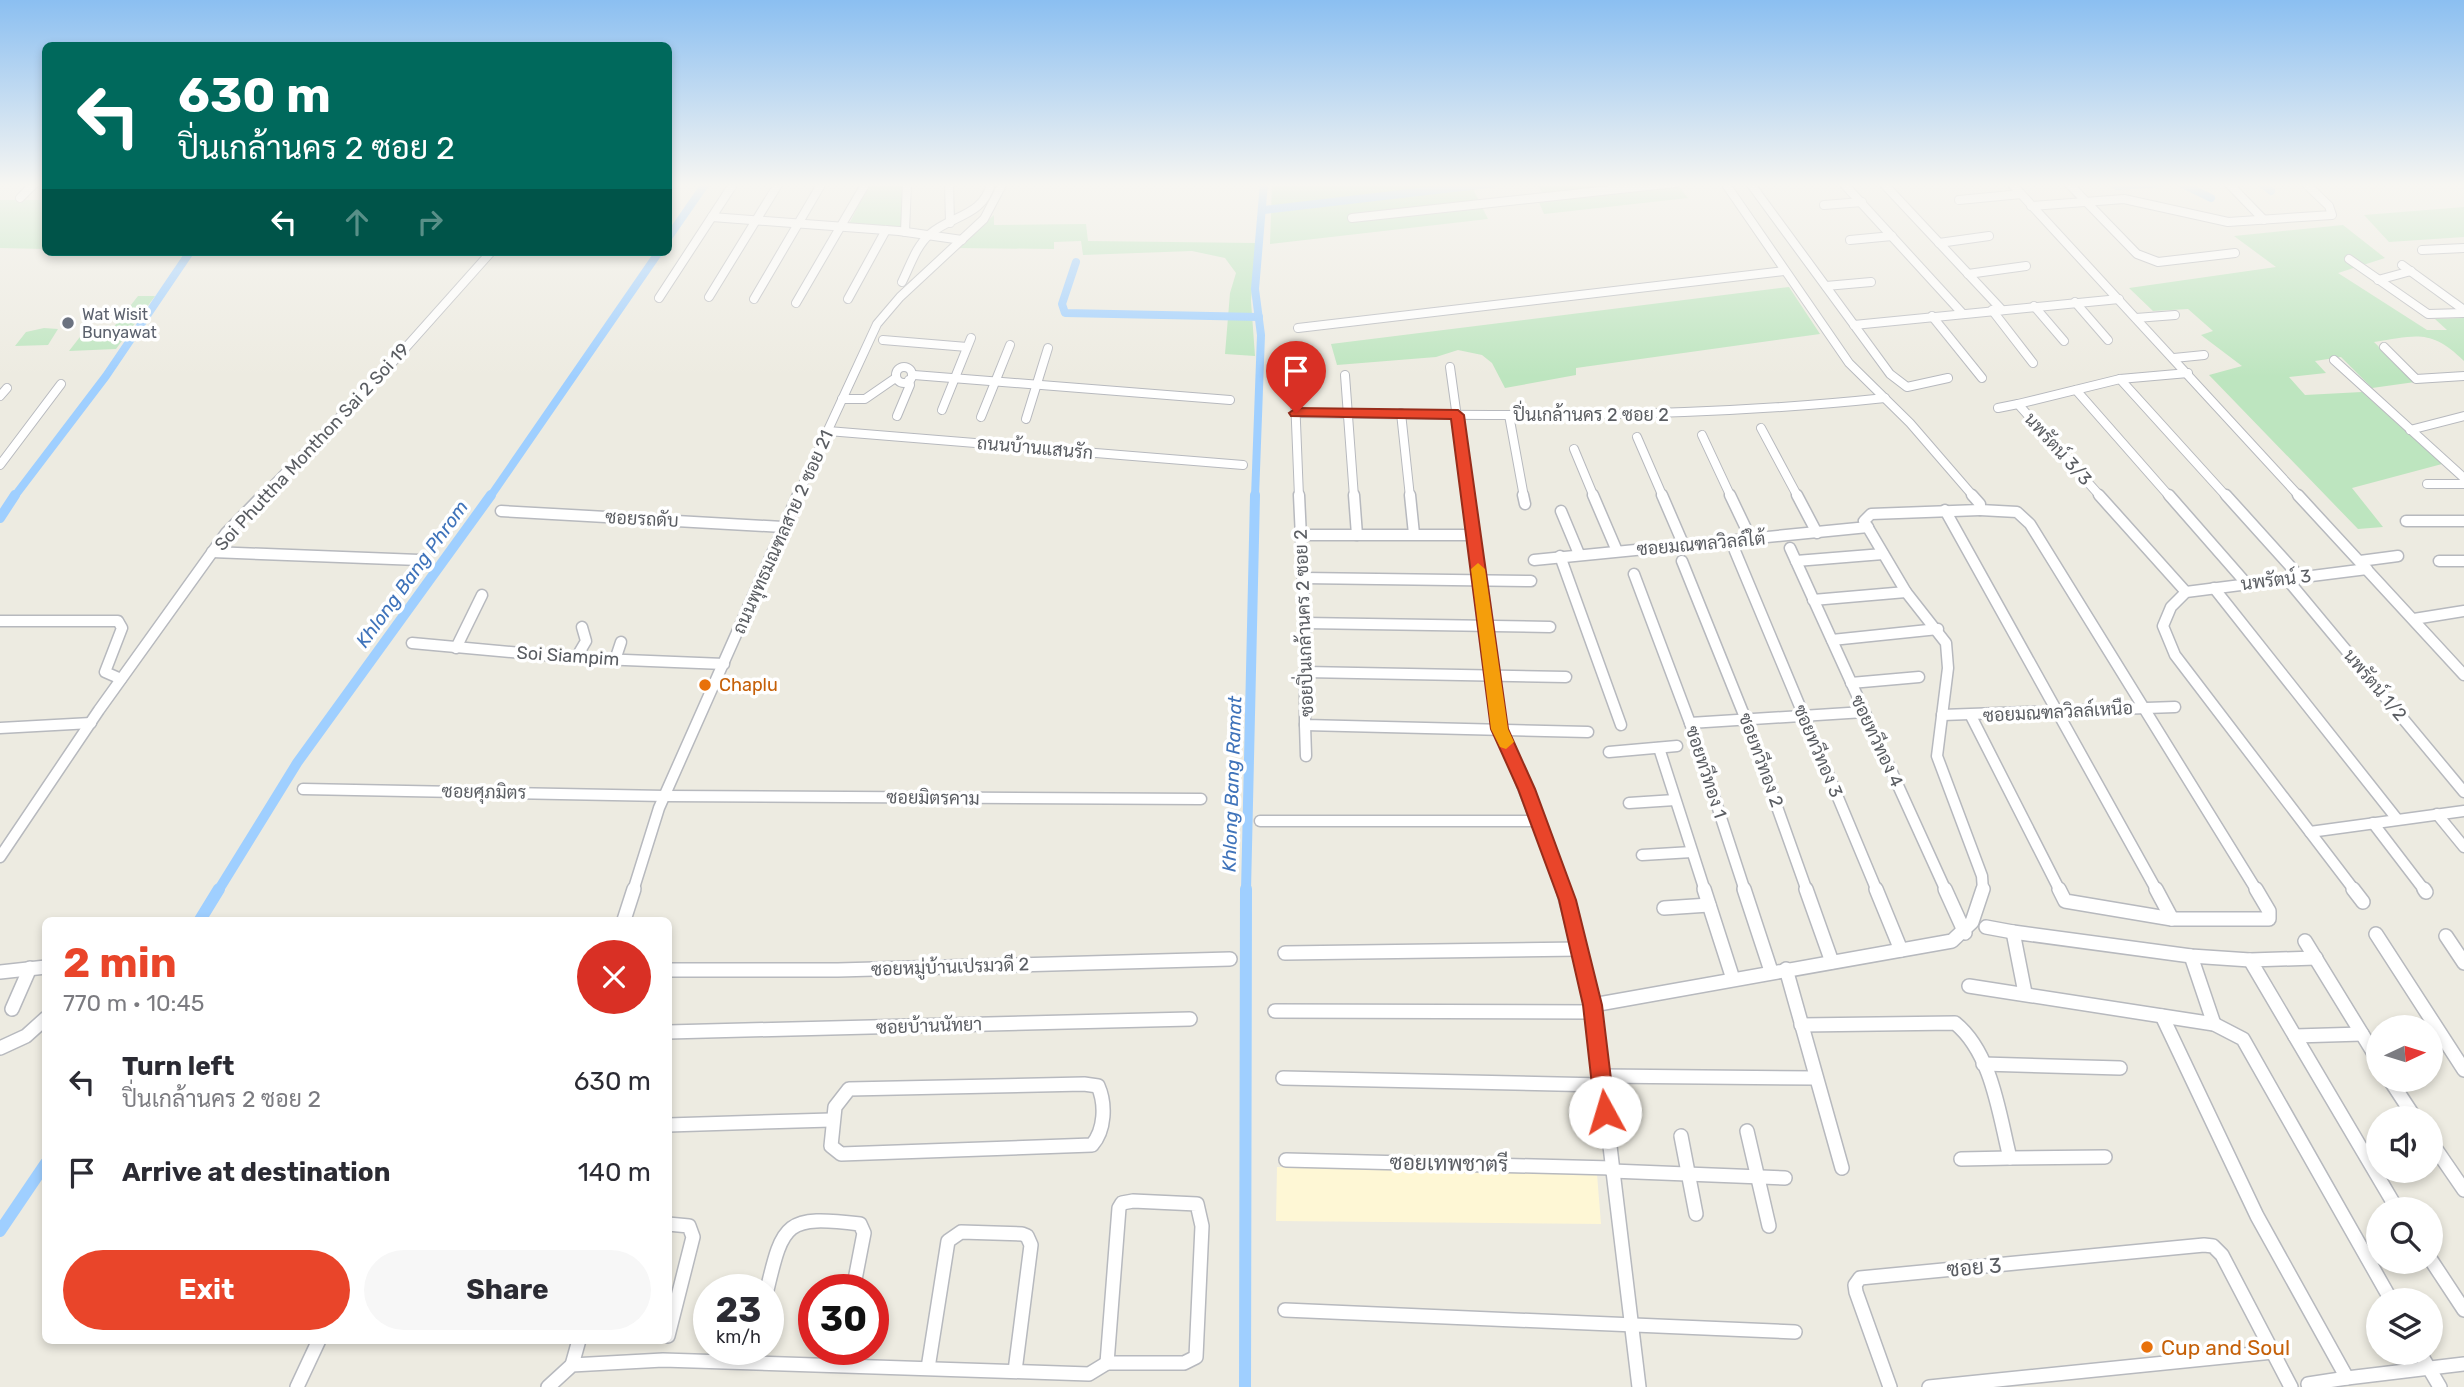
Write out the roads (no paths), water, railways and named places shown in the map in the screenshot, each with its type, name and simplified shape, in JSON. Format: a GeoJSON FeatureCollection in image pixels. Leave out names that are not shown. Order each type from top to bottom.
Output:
{"type":"FeatureCollection","features":[{"type":"Feature","properties":{"kind":"street"},"geometry":{"type":"LineString","coordinates":[[659,298],[692,248]]}},
{"type":"Feature","properties":{"kind":"street"},"geometry":{"type":"LineString","coordinates":[[709,297],[739,248]]}},
{"type":"Feature","properties":{"kind":"street"},"geometry":{"type":"LineString","coordinates":[[754,299],[784,248]]}},
{"type":"Feature","properties":{"kind":"street"},"geometry":{"type":"LineString","coordinates":[[796,303],[830,248]]}},
{"type":"Feature","properties":{"kind":"street"},"geometry":{"type":"LineString","coordinates":[[848,299],[876,248]]}},
{"type":"Feature","properties":{"kind":"street"},"geometry":{"type":"LineString","coordinates":[[902,282],[921,248]]}},
{"type":"Feature","properties":{"kind":"street","name":"ถนนพุทธมณฑลสาย 2 ซอย 21"},"geometry":{"type":"LineString","coordinates":[[625,917],[633,884],[665,796],[783,527],[882,317],[954,248]]}},
{"type":"Feature","properties":{"kind":"street"},"geometry":{"type":"LineString","coordinates":[[1768,248],[1837,348],[1967,486],[1980,504],[1980,510]]}},
{"type":"Feature","properties":{"kind":"street"},"geometry":{"type":"LineString","coordinates":[[1798,248],[1880,363],[1901,385],[1912,387],[1948,378]]}},
{"type":"Feature","properties":{"kind":"street"},"geometry":{"type":"LineString","coordinates":[[1903,248],[1962,313]]}},
{"type":"Feature","properties":{"kind":"street"},"geometry":{"type":"LineString","coordinates":[[1943,248],[2002,310]]}},
{"type":"Feature","properties":{"kind":"street"},"geometry":{"type":"LineString","coordinates":[[2070,248],[2464,675]]}},
{"type":"Feature","properties":{"kind":"street"},"geometry":{"type":"LineString","coordinates":[[2131,248],[2154,262],[2235,253]]}},
{"type":"Feature","properties":{"kind":"street"},"geometry":{"type":"LineString","coordinates":[[2422,250],[2464,248]]}},
{"type":"Feature","properties":{"kind":"street","name":"Soi Phuttha Monthon Sai 2 Soi 19"},"geometry":{"type":"LineString","coordinates":[[0,857],[121,679],[212,552],[280,476],[384,372],[487,256]]}},
{"type":"Feature","properties":{"kind":"street"},"geometry":{"type":"LineString","coordinates":[[2349,260],[2429,315],[2464,312]]}},
{"type":"Feature","properties":{"kind":"street"},"geometry":{"type":"LineString","coordinates":[[2402,265],[2464,312]]}},
{"type":"Feature","properties":{"kind":"street"},"geometry":{"type":"LineString","coordinates":[[1968,274],[2026,266]]}},
{"type":"Feature","properties":{"kind":"street"},"geometry":{"type":"LineString","coordinates":[[1298,328],[1784,271]]}},
{"type":"Feature","properties":{"kind":"street"},"geometry":{"type":"LineString","coordinates":[[2378,281],[2411,271]]}},
{"type":"Feature","properties":{"kind":"street"},"geometry":{"type":"LineString","coordinates":[[1826,286],[1871,282]]}},
{"type":"Feature","properties":{"kind":"street"},"geometry":{"type":"LineString","coordinates":[[1854,325],[2119,299]]}},
{"type":"Feature","properties":{"kind":"street"},"geometry":{"type":"LineString","coordinates":[[2075,302],[2108,340]]}},
{"type":"Feature","properties":{"kind":"street"},"geometry":{"type":"LineString","coordinates":[[2034,306],[2064,341]]}},
{"type":"Feature","properties":{"kind":"street"},"geometry":{"type":"LineString","coordinates":[[1992,310],[2033,363]]}},
{"type":"Feature","properties":{"kind":"street"},"geometry":{"type":"LineString","coordinates":[[2136,318],[2175,315]]}},
{"type":"Feature","properties":{"kind":"street"},"geometry":{"type":"LineString","coordinates":[[1932,316],[1982,378]]}},
{"type":"Feature","properties":{"kind":"street"},"geometry":{"type":"LineString","coordinates":[[883,340],[969,343],[942,410]]}},
{"type":"Feature","properties":{"kind":"street"},"geometry":{"type":"LineString","coordinates":[[981,417],[1010,345]]}},
{"type":"Feature","properties":{"kind":"street"},"geometry":{"type":"LineString","coordinates":[[2384,347],[2416,379],[2464,376]]}},
{"type":"Feature","properties":{"kind":"street"},"geometry":{"type":"LineString","coordinates":[[1026,419],[1048,348]]}},
{"type":"Feature","properties":{"kind":"street"},"geometry":{"type":"LineString","coordinates":[[2174,358],[2204,355]]}},
{"type":"Feature","properties":{"kind":"street"},"geometry":{"type":"LineString","coordinates":[[2334,360],[2464,478]]}},
{"type":"Feature","properties":{"kind":"street"},"geometry":{"type":"LineString","coordinates":[[1450,367],[1500,729],[1539,821],[1567,900],[1593,1009],[1639,1387]]}},
{"type":"Feature","properties":{"kind":"street"},"geometry":{"type":"LineString","coordinates":[[842,399],[864,399],[894,379],[895,372],[904,368],[911,369],[910,385],[897,416]]}},
{"type":"Feature","properties":{"kind":"street","name":"ซอยปิ่นเกล้านคร 2 ซอย 2"},"geometry":{"type":"LineString","coordinates":[[1294,373],[1303,578],[1305,725],[1588,732]]}},
{"type":"Feature","properties":{"kind":"street","name":"นพรัตน์ 3/3"},"geometry":{"type":"LineString","coordinates":[[2186,592],[2018,404],[2120,379],[2188,373]]}},
{"type":"Feature","properties":{"kind":"street"},"geometry":{"type":"LineString","coordinates":[[1345,376],[1357,535]]}},
{"type":"Feature","properties":{"kind":"street"},"geometry":{"type":"LineString","coordinates":[[911,378],[955,377],[1230,400]]}},
{"type":"Feature","properties":{"kind":"street"},"geometry":{"type":"LineString","coordinates":[[2120,379],[2300,577]]}},
{"type":"Feature","properties":{"kind":"street"},"geometry":{"type":"LineString","coordinates":[[0,465],[61,384]]}},
{"type":"Feature","properties":{"kind":"street"},"geometry":{"type":"LineString","coordinates":[[0,396],[7,388]]}},
{"type":"Feature","properties":{"kind":"street"},"geometry":{"type":"LineString","coordinates":[[2076,390],[2246,583]]}},
{"type":"Feature","properties":{"kind":"street","name":"ปิ่นเกล้านคร 2 ซอย 2"},"geometry":{"type":"LineString","coordinates":[[1296,413],[1751,413],[1885,398]]}},
{"type":"Feature","properties":{"kind":"street"},"geometry":{"type":"LineString","coordinates":[[1998,408],[2018,404]]}},
{"type":"Feature","properties":{"kind":"street"},"geometry":{"type":"LineString","coordinates":[[1401,414],[1414,534]]}},
{"type":"Feature","properties":{"kind":"street"},"geometry":{"type":"LineString","coordinates":[[1509,415],[1525,504]]}},
{"type":"Feature","properties":{"kind":"street"},"geometry":{"type":"LineString","coordinates":[[2410,430],[2464,416]]}},
{"type":"Feature","properties":{"kind":"street"},"geometry":{"type":"LineString","coordinates":[[1761,428],[1817,533]]}},
{"type":"Feature","properties":{"kind":"street","name":"ถนนบ้านแสนรัก"},"geometry":{"type":"LineString","coordinates":[[828,431],[1242,465]]}},
{"type":"Feature","properties":{"kind":"street"},"geometry":{"type":"LineString","coordinates":[[1702,435],[1751,539]]}},
{"type":"Feature","properties":{"kind":"street"},"geometry":{"type":"LineString","coordinates":[[1637,437],[1684,546]]}},
{"type":"Feature","properties":{"kind":"street"},"geometry":{"type":"LineString","coordinates":[[1574,449],[1617,551]]}},
{"type":"Feature","properties":{"kind":"street"},"geometry":{"type":"LineString","coordinates":[[2427,484],[2464,484]]}},
{"type":"Feature","properties":{"kind":"street"},"geometry":{"type":"LineString","coordinates":[[1945,510],[2172,919]]}},
{"type":"Feature","properties":{"kind":"street"},"geometry":{"type":"LineString","coordinates":[[1275,1010],[1593,1009],[1771,971],[1952,941],[1965,933],[1985,887],[1939,764],[1948,652],[1938,629],[1906,592],[1883,554],[1864,518],[1871,514],[1980,510],[2017,512],[2026,519],[2270,916],[2265,920],[2247,921],[2172,919],[2065,901],[1971,716]]}},
{"type":"Feature","properties":{"kind":"street","name":"ซอยรถดับ"},"geometry":{"type":"LineString","coordinates":[[501,511],[783,527]]}},
{"type":"Feature","properties":{"kind":"street"},"geometry":{"type":"LineString","coordinates":[[1561,511],[1579,554]]}},
{"type":"Feature","properties":{"kind":"street"},"geometry":{"type":"LineString","coordinates":[[2406,521],[2464,521]]}},
{"type":"Feature","properties":{"kind":"street","name":"ซอยมณฑลวิลล์ใต้"},"geometry":{"type":"LineString","coordinates":[[1534,560],[1868,527]]}},
{"type":"Feature","properties":{"kind":"street"},"geometry":{"type":"LineString","coordinates":[[1301,535],[1473,535]]}},
{"type":"Feature","properties":{"kind":"street","name":"ซอยทวีทอง 4"},"geometry":{"type":"LineString","coordinates":[[1790,548],[1965,933]]}},
{"type":"Feature","properties":{"kind":"street","name":"ซอยทวีทอง 3"},"geometry":{"type":"LineString","coordinates":[[1735,551],[1901,950]]}},
{"type":"Feature","properties":{"kind":"street"},"geometry":{"type":"LineString","coordinates":[[212,552],[419,559]]}},
{"type":"Feature","properties":{"kind":"street"},"geometry":{"type":"LineString","coordinates":[[1796,561],[1883,554]]}},
{"type":"Feature","properties":{"kind":"street"},"geometry":{"type":"LineString","coordinates":[[1560,556],[1621,724]]}},
{"type":"Feature","properties":{"kind":"street","name":"นพรัตน์ 3"},"geometry":{"type":"LineString","coordinates":[[2186,592],[2300,577],[2398,556]]}},
{"type":"Feature","properties":{"kind":"street","name":"ซอยทวีทอง 2"},"geometry":{"type":"LineString","coordinates":[[1682,561],[1746,720],[1832,962]]}},
{"type":"Feature","properties":{"kind":"street"},"geometry":{"type":"LineString","coordinates":[[2439,561],[2464,561]]}},
{"type":"Feature","properties":{"kind":"street","name":"ซอยทวีทอง 1"},"geometry":{"type":"LineString","coordinates":[[1634,574],[1690,723],[1771,971]]}},
{"type":"Feature","properties":{"kind":"street"},"geometry":{"type":"LineString","coordinates":[[1303,578],[1531,581]]}},
{"type":"Feature","properties":{"kind":"street","name":"นพรัตน์ 1/2"},"geometry":{"type":"LineString","coordinates":[[2286,578],[2464,792]]}},
{"type":"Feature","properties":{"kind":"street"},"geometry":{"type":"LineString","coordinates":[[2214,588],[2397,819]]}},
{"type":"Feature","properties":{"kind":"street"},"geometry":{"type":"LineString","coordinates":[[1813,600],[1906,592]]}},
{"type":"Feature","properties":{"kind":"street"},"geometry":{"type":"LineString","coordinates":[[2186,592],[2174,602],[2165,617],[2164,636],[2175,655],[2363,902]]}},
{"type":"Feature","properties":{"kind":"street"},"geometry":{"type":"LineString","coordinates":[[456,648],[482,595]]}},
{"type":"Feature","properties":{"kind":"street"},"geometry":{"type":"LineString","coordinates":[[2414,619],[2464,611]]}},
{"type":"Feature","properties":{"kind":"street"},"geometry":{"type":"LineString","coordinates":[[0,621],[118,621],[122,628],[105,671],[121,679]]}},
{"type":"Feature","properties":{"kind":"street"},"geometry":{"type":"LineString","coordinates":[[1304,623],[1550,627]]}},
{"type":"Feature","properties":{"kind":"street"},"geometry":{"type":"LineString","coordinates":[[576,657],[586,640],[582,628]]}},
{"type":"Feature","properties":{"kind":"street"},"geometry":{"type":"LineString","coordinates":[[1832,640],[1938,629]]}},
{"type":"Feature","properties":{"kind":"street"},"geometry":{"type":"LineString","coordinates":[[615,660],[621,642]]}},
{"type":"Feature","properties":{"kind":"street","name":"Soi Siampim"},"geometry":{"type":"LineString","coordinates":[[411,643],[615,660],[724,664]]}},
{"type":"Feature","properties":{"kind":"street"},"geometry":{"type":"LineString","coordinates":[[1305,672],[1566,677]]}},
{"type":"Feature","properties":{"kind":"street"},"geometry":{"type":"LineString","coordinates":[[1851,683],[1919,677]]}},
{"type":"Feature","properties":{"kind":"street","name":"ซอยมณฑลวิลล์เหนือ"},"geometry":{"type":"LineString","coordinates":[[1941,715],[2175,707]]}},
{"type":"Feature","properties":{"kind":"street"},"geometry":{"type":"LineString","coordinates":[[1690,723],[1864,712]]}},
{"type":"Feature","properties":{"kind":"street"},"geometry":{"type":"LineString","coordinates":[[0,727],[91,723]]}},
{"type":"Feature","properties":{"kind":"street"},"geometry":{"type":"LineString","coordinates":[[1305,725],[1306,756]]}},
{"type":"Feature","properties":{"kind":"street"},"geometry":{"type":"LineString","coordinates":[[1609,752],[1676,747]]}},
{"type":"Feature","properties":{"kind":"street"},"geometry":{"type":"LineString","coordinates":[[1658,748],[1733,979]]}},
{"type":"Feature","properties":{"kind":"street","name":"ซอยศุภมิตร"},"geometry":{"type":"LineString","coordinates":[[303,789],[665,796]]}},
{"type":"Feature","properties":{"kind":"street","name":"ซอยมิตรคาม"},"geometry":{"type":"LineString","coordinates":[[665,796],[1201,799]]}},
{"type":"Feature","properties":{"kind":"street"},"geometry":{"type":"LineString","coordinates":[[1629,803],[1675,800]]}},
{"type":"Feature","properties":{"kind":"street"},"geometry":{"type":"LineString","coordinates":[[2309,832],[2464,811]]}},
{"type":"Feature","properties":{"kind":"street"},"geometry":{"type":"LineString","coordinates":[[2437,814],[2464,847]]}},
{"type":"Feature","properties":{"kind":"street"},"geometry":{"type":"LineString","coordinates":[[1261,821],[1539,821]]}},
{"type":"Feature","properties":{"kind":"street"},"geometry":{"type":"LineString","coordinates":[[2373,823],[2426,892]]}},
{"type":"Feature","properties":{"kind":"street"},"geometry":{"type":"LineString","coordinates":[[1642,855],[1692,852]]}},
{"type":"Feature","properties":{"kind":"street"},"geometry":{"type":"LineString","coordinates":[[1664,908],[1709,905]]}},
{"type":"Feature","properties":{"kind":"street"},"geometry":{"type":"LineString","coordinates":[[1986,927],[2191,956],[2250,960],[2316,958]]}},
{"type":"Feature","properties":{"kind":"street"},"geometry":{"type":"LineString","coordinates":[[2013,932],[2025,993]]}},
{"type":"Feature","properties":{"kind":"street"},"geometry":{"type":"LineString","coordinates":[[2376,934],[2464,1070]]}},
{"type":"Feature","properties":{"kind":"street"},"geometry":{"type":"LineString","coordinates":[[2446,936],[2464,963]]}},
{"type":"Feature","properties":{"kind":"street"},"geometry":{"type":"LineString","coordinates":[[2305,941],[2366,1040]]}},
{"type":"Feature","properties":{"kind":"street"},"geometry":{"type":"LineString","coordinates":[[1285,953],[1580,949]]}},
{"type":"Feature","properties":{"kind":"street"},"geometry":{"type":"LineString","coordinates":[[2191,956],[2214,1024]]}},
{"type":"Feature","properties":{"kind":"street","name":"ซอยหมู่บ้านเปรมวดี 2"},"geometry":{"type":"LineString","coordinates":[[672,970],[838,970],[1230,959]]}},
{"type":"Feature","properties":{"kind":"street"},"geometry":{"type":"LineString","coordinates":[[2250,960],[2390,1197]]}},
{"type":"Feature","properties":{"kind":"street"},"geometry":{"type":"LineString","coordinates":[[0,972],[42,967]]}},
{"type":"Feature","properties":{"kind":"street"},"geometry":{"type":"LineString","coordinates":[[12,1009],[30,968]]}},
{"type":"Feature","properties":{"kind":"street"},"geometry":{"type":"LineString","coordinates":[[1786,969],[1842,1168]]}},
{"type":"Feature","properties":{"kind":"street"},"geometry":{"type":"LineString","coordinates":[[1969,986],[2214,1024],[2233,1032],[2251,1049],[2383,1288]]}},
{"type":"Feature","properties":{"kind":"street"},"geometry":{"type":"LineString","coordinates":[[2162,1016],[2257,1216],[2347,1378]]}},
{"type":"Feature","properties":{"kind":"street","name":"ซอยบ้านนัทยา"},"geometry":{"type":"LineString","coordinates":[[672,1032],[1190,1019]]}},
{"type":"Feature","properties":{"kind":"street"},"geometry":{"type":"LineString","coordinates":[[0,1048],[26,1036],[42,1022]]}},
{"type":"Feature","properties":{"kind":"street"},"geometry":{"type":"LineString","coordinates":[[1801,1025],[1955,1023],[1970,1035],[1983,1064],[2010,1158]]}},
{"type":"Feature","properties":{"kind":"street"},"geometry":{"type":"LineString","coordinates":[[2295,1036],[2362,1034]]}},
{"type":"Feature","properties":{"kind":"street"},"geometry":{"type":"LineString","coordinates":[[1983,1064],[2120,1068]]}},
{"type":"Feature","properties":{"kind":"street"},"geometry":{"type":"LineString","coordinates":[[1283,1079],[1601,1081],[1816,1078]]}},
{"type":"Feature","properties":{"kind":"street"},"geometry":{"type":"LineString","coordinates":[[1084,1084],[1098,1086],[1102,1094],[1100,1135],[1092,1145],[841,1154],[831,1146],[831,1120],[839,1098],[849,1089],[1084,1084]]}},
{"type":"Feature","properties":{"kind":"street"},"geometry":{"type":"LineString","coordinates":[[672,1125],[831,1120]]}},
{"type":"Feature","properties":{"kind":"street"},"geometry":{"type":"LineString","coordinates":[[1747,1131],[1769,1226]]}},
{"type":"Feature","properties":{"kind":"street"},"geometry":{"type":"LineString","coordinates":[[1681,1136],[1696,1214]]}},
{"type":"Feature","properties":{"kind":"street"},"geometry":{"type":"LineString","coordinates":[[1961,1159],[2105,1157]]}},
{"type":"Feature","properties":{"kind":"street"},"geometry":{"type":"LineString","coordinates":[[2443,1159],[2464,1190]]}},
{"type":"Feature","properties":{"kind":"street","name":"ซอยเทพชาตรี"},"geometry":{"type":"LineString","coordinates":[[1286,1160],[1612,1169],[1785,1178]]}},
{"type":"Feature","properties":{"kind":"street"},"geometry":{"type":"LineString","coordinates":[[889,1363],[928,1368],[1089,1374],[1107,1363],[1184,1363],[1196,1357],[1200,1208],[1191,1202],[1127,1201],[1119,1208],[1107,1363]]}},
{"type":"Feature","properties":{"kind":"street"},"geometry":{"type":"LineString","coordinates":[[770,1274],[779,1237],[786,1227],[797,1223],[852,1223],[860,1224],[864,1233],[856,1274]]}},
{"type":"Feature","properties":{"kind":"street"},"geometry":{"type":"LineString","coordinates":[[672,1224],[689,1226],[693,1237],[672,1322]]}},
{"type":"Feature","properties":{"kind":"street"},"geometry":{"type":"LineString","coordinates":[[928,1368],[946,1252],[951,1236],[961,1232],[1022,1234],[1027,1236],[1031,1245],[1015,1371]]}},
{"type":"Feature","properties":{"kind":"street","name":"ซอย 3"},"geometry":{"type":"LineString","coordinates":[[1890,1387],[1856,1292],[1855,1285],[1860,1278],[2213,1246],[2222,1255],[2273,1352]]}},
{"type":"Feature","properties":{"kind":"street"},"geometry":{"type":"LineString","coordinates":[[2440,1274],[2464,1310]]}},
{"type":"Feature","properties":{"kind":"street"},"geometry":{"type":"LineString","coordinates":[[1285,1310],[1795,1332]]}},
{"type":"Feature","properties":{"kind":"street"},"geometry":{"type":"LineString","coordinates":[[297,1387],[317,1344]]}},
{"type":"Feature","properties":{"kind":"street"},"geometry":{"type":"LineString","coordinates":[[548,1387],[572,1365],[578,1344]]}},
{"type":"Feature","properties":{"kind":"street"},"geometry":{"type":"LineString","coordinates":[[663,1360],[667,1344]]}},
{"type":"Feature","properties":{"kind":"street"},"geometry":{"type":"LineString","coordinates":[[1929,1387],[2273,1352],[2291,1387]]}},
{"type":"Feature","properties":{"kind":"street"},"geometry":{"type":"LineString","coordinates":[[572,1365],[693,1358]]}},
{"type":"Feature","properties":{"kind":"street"},"geometry":{"type":"LineString","coordinates":[[2308,1384],[2464,1364]]}},
{"type":"Feature","properties":{"kind":"street"},"geometry":{"type":"LineString","coordinates":[[2427,1365],[2441,1387]]}},
{"type":"Feature","properties":{"kind":"waterway","name":"Khlong Bang Ramat"},"geometry":{"type":"LineString","coordinates":[[1259,248],[1255,289],[1259,317]]}},
{"type":"Feature","properties":{"kind":"waterway"},"geometry":{"type":"LineString","coordinates":[[14,497],[106,376],[187,256]]}},
{"type":"Feature","properties":{"kind":"waterway","name":"Khlong Bang Phrom"},"geometry":{"type":"LineString","coordinates":[[490,497],[656,256]]}},
{"type":"Feature","properties":{"kind":"waterway"},"geometry":{"type":"LineString","coordinates":[[1076,262],[1062,304],[1065,313],[1259,317]]}},
{"type":"Feature","properties":{"kind":"waterway","name":"Khlong Bang Ramat"},"geometry":{"type":"LineString","coordinates":[[1255,497],[1261,335],[1259,317]]}},
{"type":"Feature","properties":{"kind":"waterway"},"geometry":{"type":"LineString","coordinates":[[0,518],[15,495]]}},
{"type":"Feature","properties":{"kind":"waterway","name":"Khlong Bang Phrom"},"geometry":{"type":"LineString","coordinates":[[218,891],[297,763],[491,495]]}},
{"type":"Feature","properties":{"kind":"waterway","name":"Khlong Bang Ramat"},"geometry":{"type":"LineString","coordinates":[[1246,891],[1255,495]]}},
{"type":"Feature","properties":{"kind":"waterway","name":"Khlong Bang Phrom"},"geometry":{"type":"LineString","coordinates":[[202,917],[219,889]]}},
{"type":"Feature","properties":{"kind":"waterway","name":"Khlong Bang Ramat"},"geometry":{"type":"LineString","coordinates":[[1245,1387],[1246,889]]}},
{"type":"Feature","properties":{"kind":"waterway","name":"Khlong Bang Phrom"},"geometry":{"type":"LineString","coordinates":[[0,1231],[42,1169]]}},
{"type":"Feature","properties":{"kind":"place","name":"Wat Wisit Bunyawat"},"geometry":{"type":"Point","coordinates":[68,323]}},
{"type":"Feature","properties":{"kind":"place","name":"Chaplu"},"geometry":{"type":"Point","coordinates":[705,685]}},
{"type":"Feature","properties":{"kind":"place","name":"Cup and Soul"},"geometry":{"type":"Point","coordinates":[2147,1347]}}]}
